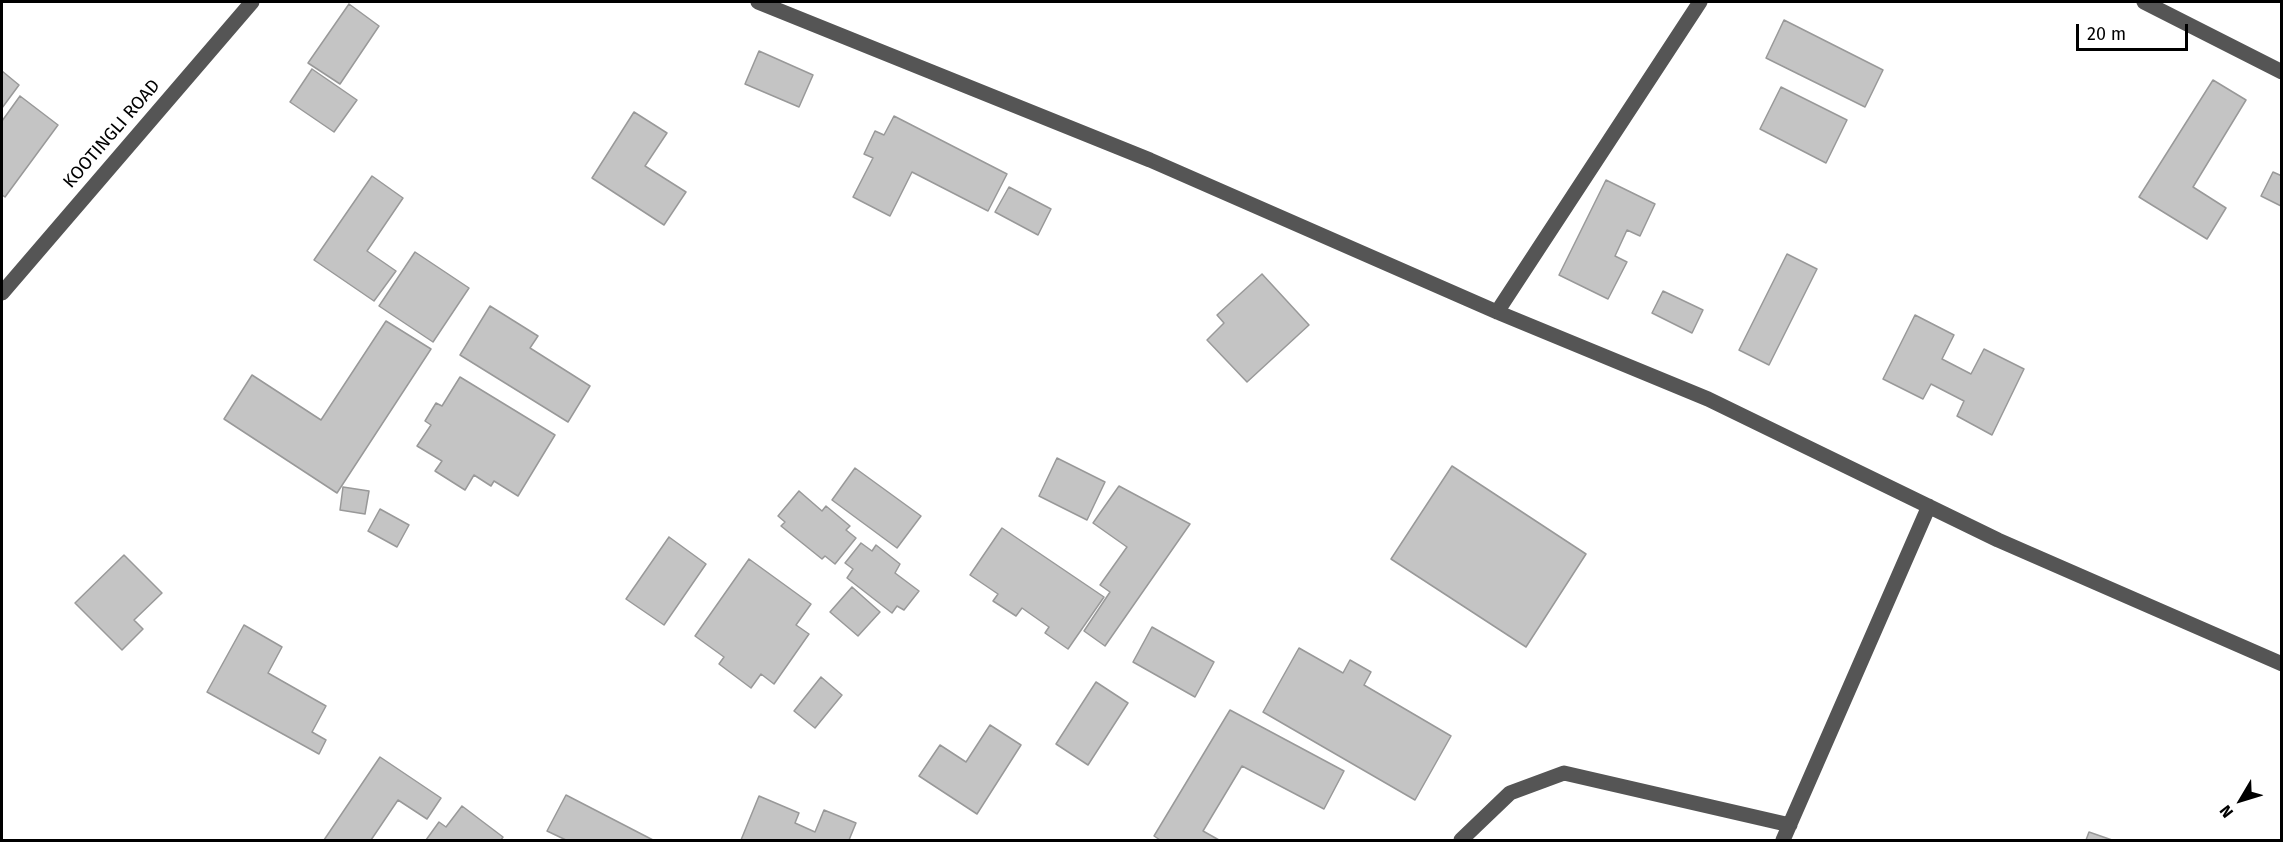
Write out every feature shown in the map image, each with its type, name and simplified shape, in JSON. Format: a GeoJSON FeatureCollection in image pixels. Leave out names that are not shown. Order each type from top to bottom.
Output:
{"type":"FeatureCollection","features":[{"type":"Feature","properties":{"kind":"street","name":"KOOTINGLI ROAD"},"geometry":{"type":"LineString","coordinates":[[2,293],[252,2]]}},
{"type":"Feature","properties":{"kind":"street"},"geometry":{"type":"LineString","coordinates":[[758,2],[1150,160],[1497,312],[1708,399],[1998,540],[2282,664]]}},
{"type":"Feature","properties":{"kind":"street"},"geometry":{"type":"LineString","coordinates":[[1497,312],[1700,2]]}},
{"type":"Feature","properties":{"kind":"street"},"geometry":{"type":"LineString","coordinates":[[2144,2],[2282,72]]}},
{"type":"Feature","properties":{"kind":"street"},"geometry":{"type":"LineString","coordinates":[[1782,840],[1929,506]]}},
{"type":"Feature","properties":{"kind":"street"},"geometry":{"type":"LineString","coordinates":[[1461,840],[1510,793],[1564,773],[1790,825]]}},
{"type":"Feature","properties":{"kind":"building"},"geometry":{"type":"Polygon","coordinates":[[[349,4],[379,26],[340,84],[308,63],[349,4]]]}},
{"type":"Feature","properties":{"kind":"building"},"geometry":{"type":"Polygon","coordinates":[[[1784,20],[1883,70],[1865,107],[1766,58],[1784,20]]]}},
{"type":"Feature","properties":{"kind":"building"},"geometry":{"type":"Polygon","coordinates":[[[759,51],[813,75],[799,107],[745,84],[759,51]]]}},
{"type":"Feature","properties":{"kind":"building"},"geometry":{"type":"Polygon","coordinates":[[[312,69],[357,100],[334,132],[290,102],[312,69]]]}},
{"type":"Feature","properties":{"kind":"building"},"geometry":{"type":"Polygon","coordinates":[[[2,71],[19,85],[2,108],[2,71]]]}},
{"type":"Feature","properties":{"kind":"building"},"geometry":{"type":"Polygon","coordinates":[[[2213,80],[2246,100],[2193,187],[2226,208],[2207,239],[2139,197],[2213,80]]]}},
{"type":"Feature","properties":{"kind":"building"},"geometry":{"type":"Polygon","coordinates":[[[1781,87],[1847,120],[1826,163],[1760,129],[1781,87]]]}},
{"type":"Feature","properties":{"kind":"building"},"geometry":{"type":"Polygon","coordinates":[[[20,96],[58,125],[5,197],[2,195],[2,121],[20,96]]]}},
{"type":"Feature","properties":{"kind":"building"},"geometry":{"type":"Polygon","coordinates":[[[634,112],[667,133],[645,166],[686,192],[664,225],[592,178],[634,112]]]}},
{"type":"Feature","properties":{"kind":"building"},"geometry":{"type":"Polygon","coordinates":[[[894,116],[1007,174],[988,211],[912,172],[890,216],[853,197],[873,158],[864,154],[875,131],[884,135],[894,116]]]}},
{"type":"Feature","properties":{"kind":"building"},"geometry":{"type":"Polygon","coordinates":[[[2273,172],[2282,176],[2281,206],[2261,196],[2273,172]]]}},
{"type":"Feature","properties":{"kind":"building"},"geometry":{"type":"Polygon","coordinates":[[[372,176],[403,198],[367,251],[396,271],[374,301],[314,260],[372,176]]]}},
{"type":"Feature","properties":{"kind":"building"},"geometry":{"type":"Polygon","coordinates":[[[1606,180],[1655,204],[1640,236],[1627,230],[1615,256],[1627,262],[1608,299],[1559,275],[1606,180]]]}},
{"type":"Feature","properties":{"kind":"building"},"geometry":{"type":"Polygon","coordinates":[[[1009,187],[1051,209],[1038,235],[995,212],[1009,187]]]}},
{"type":"Feature","properties":{"kind":"building"},"geometry":{"type":"Polygon","coordinates":[[[415,252],[469,288],[433,342],[379,306],[415,252]]]}},
{"type":"Feature","properties":{"kind":"building"},"geometry":{"type":"Polygon","coordinates":[[[1787,254],[1817,269],[1769,365],[1739,350],[1787,254]]]}},
{"type":"Feature","properties":{"kind":"building"},"geometry":{"type":"Polygon","coordinates":[[[1262,274],[1309,325],[1247,382],[1207,340],[1224,323],[1217,315],[1262,274]]]}},
{"type":"Feature","properties":{"kind":"building"},"geometry":{"type":"Polygon","coordinates":[[[1663,291],[1703,310],[1692,333],[1652,313],[1663,291]]]}},
{"type":"Feature","properties":{"kind":"building"},"geometry":{"type":"Polygon","coordinates":[[[490,306],[538,336],[530,348],[590,386],[568,422],[460,355],[490,306]]]}},
{"type":"Feature","properties":{"kind":"building"},"geometry":{"type":"Polygon","coordinates":[[[1915,315],[1954,335],[1942,359],[1971,374],[1984,349],[2024,369],[1992,435],[1957,416],[1964,401],[1931,384],[1923,399],[1883,379],[1915,315]]]}},
{"type":"Feature","properties":{"kind":"building"},"geometry":{"type":"Polygon","coordinates":[[[386,321],[431,349],[337,493],[224,419],[252,375],[321,420],[386,321]]]}},
{"type":"Feature","properties":{"kind":"building"},"geometry":{"type":"Polygon","coordinates":[[[460,377],[555,435],[518,496],[494,481],[491,486],[474,475],[465,490],[435,471],[442,461],[417,446],[431,425],[425,421],[436,403],[442,406],[460,377]]]}},
{"type":"Feature","properties":{"kind":"building"},"geometry":{"type":"Polygon","coordinates":[[[1057,458],[1105,482],[1087,520],[1039,496],[1057,458]]]}},
{"type":"Feature","properties":{"kind":"building"},"geometry":{"type":"Polygon","coordinates":[[[1452,466],[1586,554],[1526,647],[1391,559],[1452,466]]]}},
{"type":"Feature","properties":{"kind":"building"},"geometry":{"type":"Polygon","coordinates":[[[855,468],[921,516],[897,548],[832,500],[855,468]]]}},
{"type":"Feature","properties":{"kind":"building"},"geometry":{"type":"Polygon","coordinates":[[[1119,486],[1190,524],[1105,646],[1084,631],[1110,592],[1100,585],[1127,547],[1093,523],[1119,486]]]}},
{"type":"Feature","properties":{"kind":"building"},"geometry":{"type":"Polygon","coordinates":[[[343,487],[369,491],[365,514],[340,510],[343,487]]]}},
{"type":"Feature","properties":{"kind":"building"},"geometry":{"type":"Polygon","coordinates":[[[799,491],[822,511],[826,506],[850,526],[846,530],[856,538],[835,564],[825,556],[822,559],[781,526],[785,522],[778,516],[799,491]]]}},
{"type":"Feature","properties":{"kind":"building"},"geometry":{"type":"Polygon","coordinates":[[[380,509],[409,525],[397,547],[368,531],[380,509]]]}},
{"type":"Feature","properties":{"kind":"building"},"geometry":{"type":"Polygon","coordinates":[[[1002,528],[1104,597],[1068,649],[1045,633],[1049,627],[1022,608],[1016,616],[993,601],[998,594],[970,575],[1002,528]]]}},
{"type":"Feature","properties":{"kind":"building"},"geometry":{"type":"Polygon","coordinates":[[[669,537],[706,564],[664,625],[626,599],[669,537]]]}},
{"type":"Feature","properties":{"kind":"building"},"geometry":{"type":"Polygon","coordinates":[[[861,543],[872,551],[876,545],[900,564],[895,573],[919,591],[904,610],[897,606],[892,613],[847,578],[853,569],[845,563],[861,543]]]}},
{"type":"Feature","properties":{"kind":"building"},"geometry":{"type":"Polygon","coordinates":[[[124,555],[162,593],[134,620],[143,629],[122,650],[75,603],[124,555]]]}},
{"type":"Feature","properties":{"kind":"building"},"geometry":{"type":"Polygon","coordinates":[[[749,559],[811,604],[796,625],[809,634],[774,684],[761,674],[751,688],[719,664],[724,657],[695,636],[749,559]]]}},
{"type":"Feature","properties":{"kind":"building"},"geometry":{"type":"Polygon","coordinates":[[[852,587],[880,612],[858,636],[830,612],[852,587]]]}},
{"type":"Feature","properties":{"kind":"building"},"geometry":{"type":"Polygon","coordinates":[[[244,625],[282,647],[268,673],[326,706],[312,732],[326,740],[319,754],[207,692],[244,625]]]}},
{"type":"Feature","properties":{"kind":"building"},"geometry":{"type":"Polygon","coordinates":[[[1152,627],[1214,662],[1195,697],[1133,662],[1152,627]]]}},
{"type":"Feature","properties":{"kind":"building"},"geometry":{"type":"Polygon","coordinates":[[[1299,648],[1343,673],[1350,660],[1371,672],[1364,685],[1451,736],[1415,800],[1263,712],[1299,648]]]}},
{"type":"Feature","properties":{"kind":"building"},"geometry":{"type":"Polygon","coordinates":[[[821,677],[842,695],[815,728],[794,711],[821,677]]]}},
{"type":"Feature","properties":{"kind":"building"},"geometry":{"type":"Polygon","coordinates":[[[1096,682],[1128,703],[1088,765],[1056,744],[1096,682]]]}},
{"type":"Feature","properties":{"kind":"building"},"geometry":{"type":"Polygon","coordinates":[[[1230,710],[1344,771],[1324,809],[1242,766],[1203,831],[1219,840],[1160,840],[1154,836],[1230,710]]]}},
{"type":"Feature","properties":{"kind":"building"},"geometry":{"type":"Polygon","coordinates":[[[990,725],[1021,745],[977,814],[919,776],[940,745],[966,762],[990,725]]]}},
{"type":"Feature","properties":{"kind":"building"},"geometry":{"type":"Polygon","coordinates":[[[380,757],[441,798],[427,819],[398,800],[371,840],[324,840],[380,757]]]}},
{"type":"Feature","properties":{"kind":"building"},"geometry":{"type":"Polygon","coordinates":[[[566,795],[653,840],[566,840],[547,831],[566,795]]]}},
{"type":"Feature","properties":{"kind":"building"},"geometry":{"type":"Polygon","coordinates":[[[759,796],[799,813],[795,823],[815,832],[824,810],[856,823],[849,840],[741,840],[759,796]]]}},
{"type":"Feature","properties":{"kind":"building"},"geometry":{"type":"Polygon","coordinates":[[[462,806],[503,837],[501,840],[426,840],[439,822],[446,827],[462,806]]]}},
{"type":"Feature","properties":{"kind":"building"},"geometry":{"type":"Polygon","coordinates":[[[2089,832],[2112,840],[2086,840],[2089,832]]]}}]}
